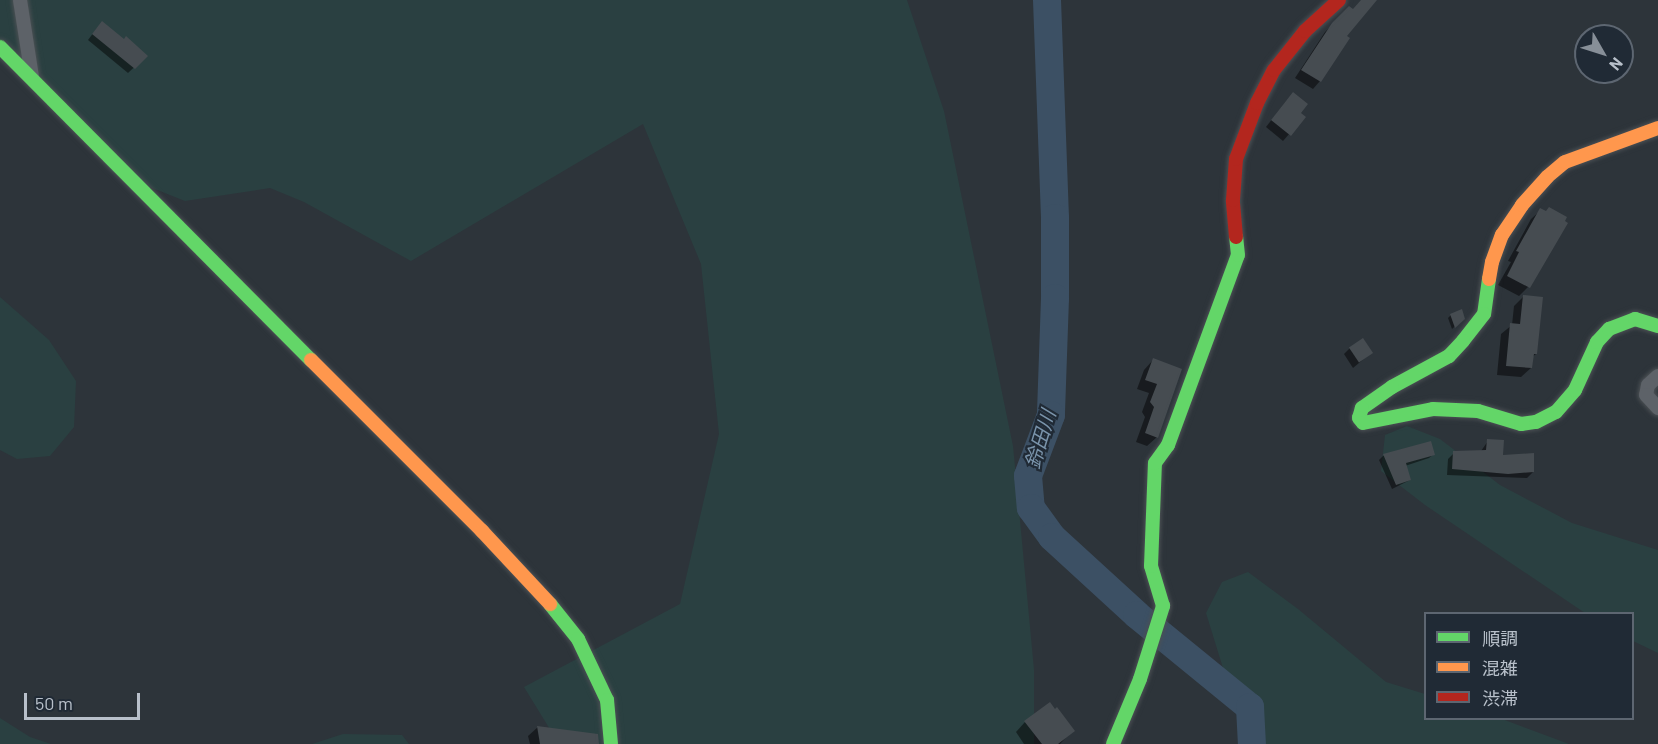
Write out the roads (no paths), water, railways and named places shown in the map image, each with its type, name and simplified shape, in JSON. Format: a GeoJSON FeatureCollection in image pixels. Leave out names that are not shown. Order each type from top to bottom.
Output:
{"type":"FeatureCollection","features":[{"type":"Feature","properties":{"kind":"street"},"geometry":{"type":"LineString","coordinates":[[20,0],[32,77]]}},
{"type":"Feature","properties":{"kind":"street"},"geometry":{"type":"LineString","coordinates":[[1113,744],[1140,679],[1163,606],[1151,566],[1155,463],[1168,445],[1219,301],[1238,255],[1233,201],[1236,159],[1257,104],[1275,70],[1305,31],[1339,0]]}},
{"type":"Feature","properties":{"kind":"street"},"geometry":{"type":"LineString","coordinates":[[0,47],[32,77],[96,146],[482,531],[557,611],[578,639],[607,700],[611,744]]}},
{"type":"Feature","properties":{"kind":"street"},"geometry":{"type":"LineString","coordinates":[[1658,128],[1623,143],[1565,162],[1547,177],[1522,206],[1502,235],[1492,262],[1484,314],[1463,341],[1449,356],[1392,387],[1362,408],[1359,418],[1363,423],[1433,409],[1478,411],[1521,424],[1536,422],[1556,412],[1575,390],[1597,342],[1609,329],[1635,319],[1658,326]]}},
{"type":"Feature","properties":{"kind":"street"},"geometry":{"type":"LineString","coordinates":[[1658,376],[1647,385],[1646,395],[1658,408]]}},
{"type":"Feature","properties":{"kind":"waterway","name":"鈴田川"},"geometry":{"type":"LineString","coordinates":[[1047,0],[1055,218],[1055,298],[1051,415],[1028,476],[1031,508],[1052,537],[1137,615],[1250,707],[1252,744]]}}]}
